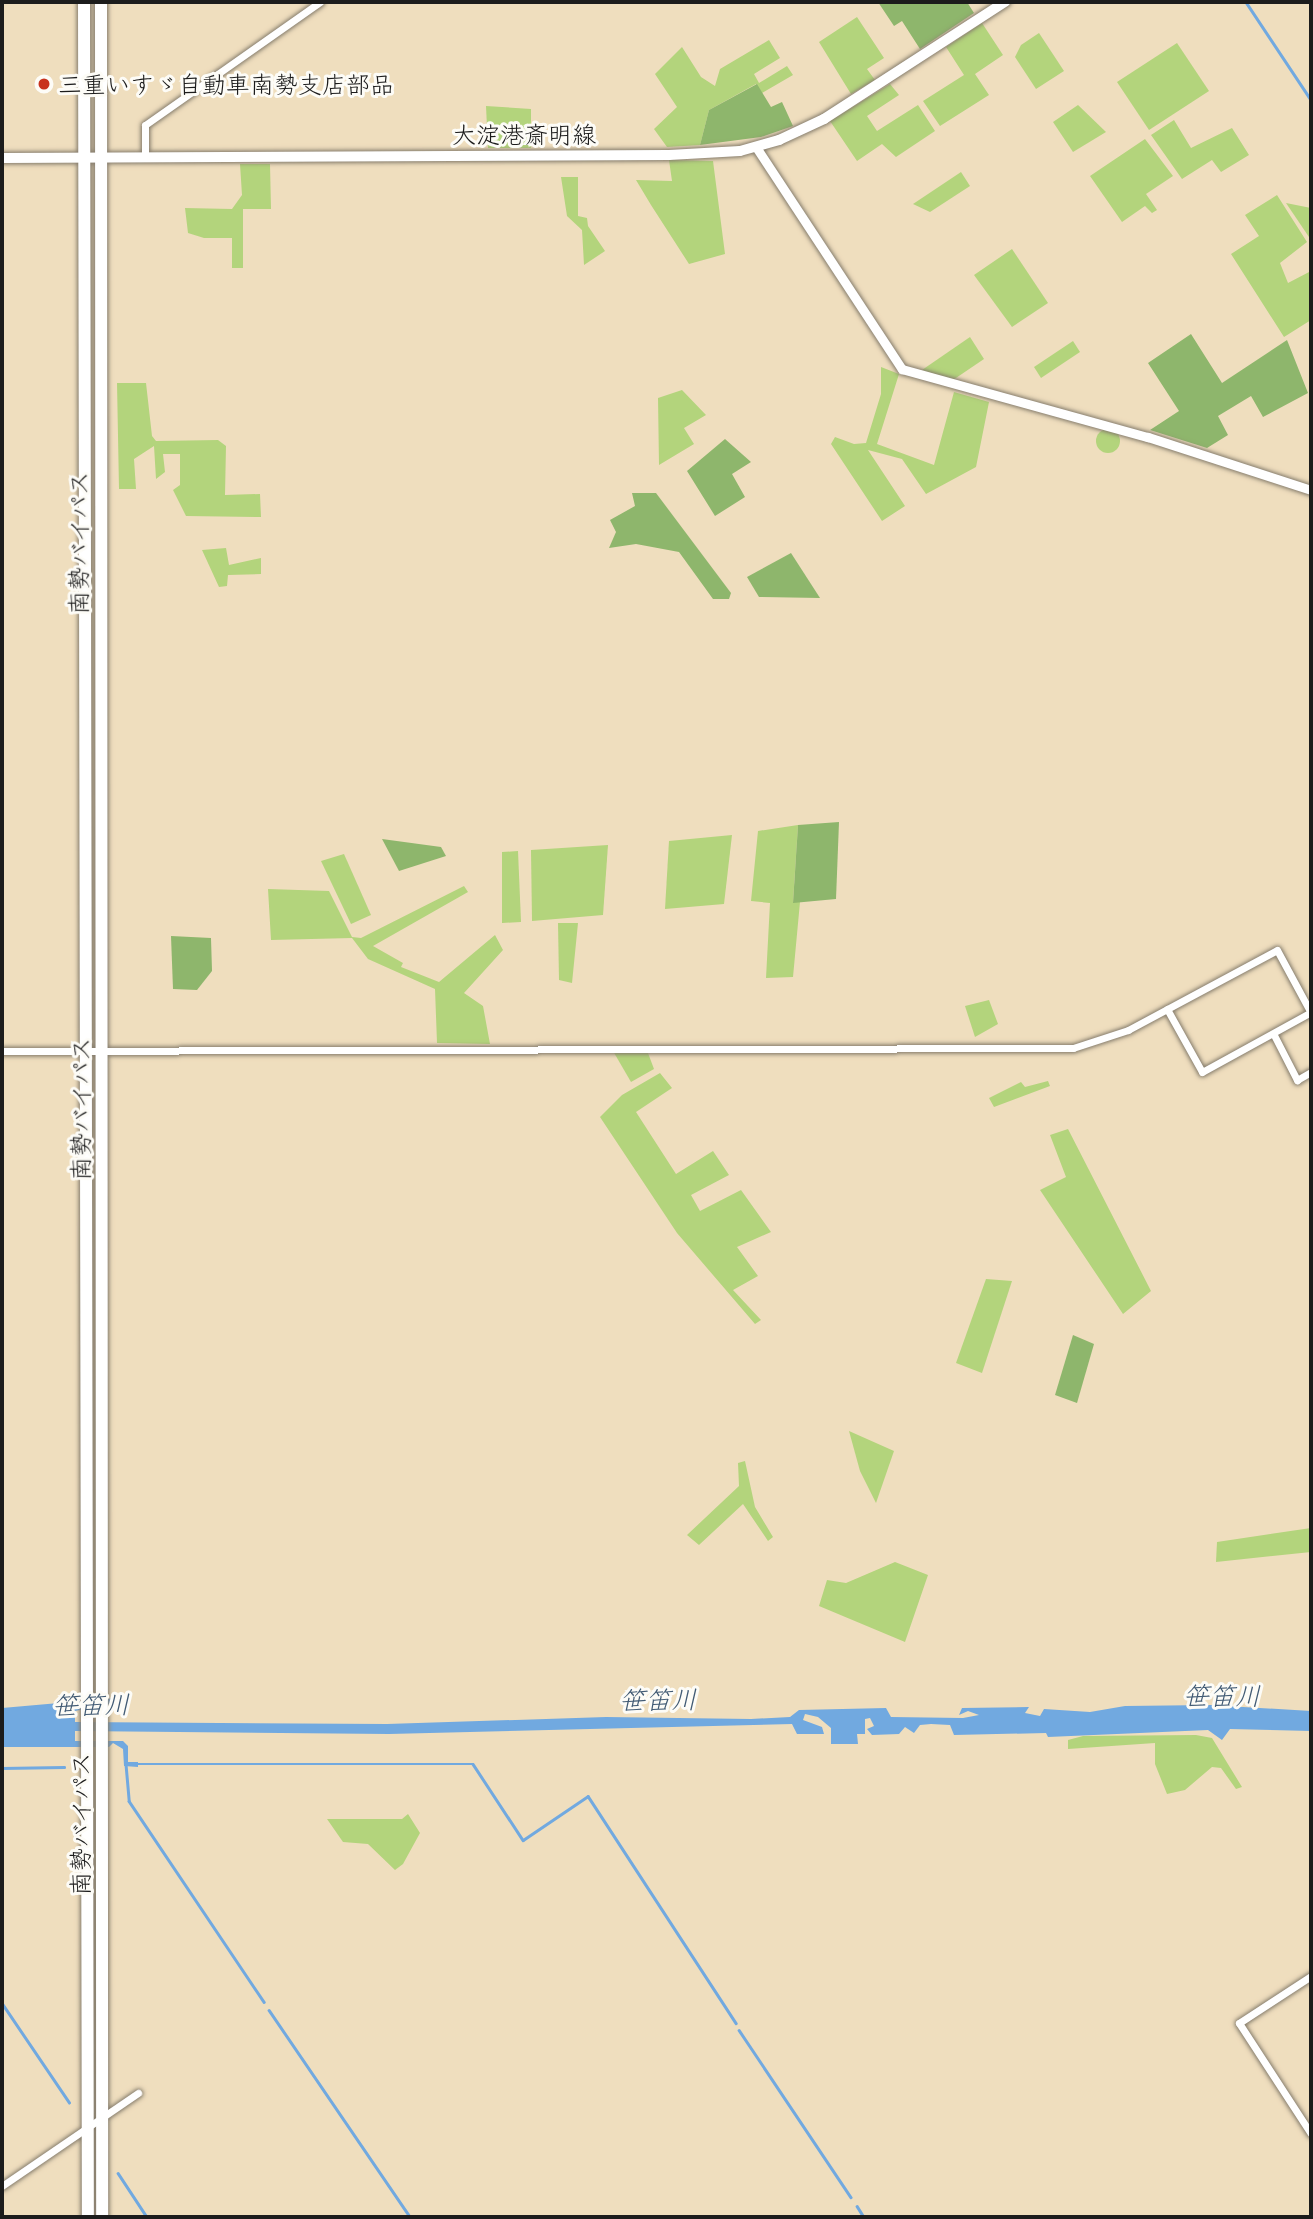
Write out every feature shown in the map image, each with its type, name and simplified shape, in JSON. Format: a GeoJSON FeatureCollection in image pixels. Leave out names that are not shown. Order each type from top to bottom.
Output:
{"type":"FeatureCollection","features":[{"type":"Feature","properties":{"kind":"highway","name":"南勢バイパス"},"geometry":{"type":"LineString","coordinates":[[84,2],[86,1051],[94,1684]]}},
{"type":"Feature","properties":{"kind":"highway","name":"南勢バイパス"},"geometry":{"type":"LineString","coordinates":[[88,2217],[102,1051],[100,2]]}},
{"type":"Feature","properties":{"kind":"highway","name":"南勢バイパス"},"geometry":{"type":"LineString","coordinates":[[94,1768],[102,2217]]}},
{"type":"Feature","properties":{"kind":"main road","name":"大淀港斎明線"},"geometry":{"type":"LineString","coordinates":[[2,158],[669,155],[756,147],[824,119],[1004,2]]}},
{"type":"Feature","properties":{"kind":"street"},"geometry":{"type":"LineString","coordinates":[[145,157],[145,125],[320,2]]}},
{"type":"Feature","properties":{"kind":"street"},"geometry":{"type":"LineString","coordinates":[[756,147],[902,369],[1148,437],[1311,490]]}},
{"type":"Feature","properties":{"kind":"street"},"geometry":{"type":"LineString","coordinates":[[2,1051],[1073,1048],[1128,1030],[1167,1009],[1278,950],[1311,1012],[1274,1035],[1202,1072],[1167,1009]]}},
{"type":"Feature","properties":{"kind":"street"},"geometry":{"type":"LineString","coordinates":[[1274,1035],[1297,1080],[1311,1072]]}},
{"type":"Feature","properties":{"kind":"street"},"geometry":{"type":"LineString","coordinates":[[1311,1976],[1239,2023],[1311,2134]]}},
{"type":"Feature","properties":{"kind":"street"},"geometry":{"type":"LineString","coordinates":[[2,2186],[138,2093]]}},
{"type":"Feature","properties":{"kind":"green space"},"geometry":{"type":"Polygon","coordinates":[[[878,2],[967,2],[974,13],[920,49],[902,21],[894,26],[878,2]]]}},
{"type":"Feature","properties":{"kind":"green space"},"geometry":{"type":"Polygon","coordinates":[[[857,17],[884,58],[867,69],[875,80],[851,94],[819,42],[857,17]]]}},
{"type":"Feature","properties":{"kind":"green space"},"geometry":{"type":"Polygon","coordinates":[[[982,23],[1003,55],[975,74],[989,95],[940,126],[923,101],[964,75],[946,47],[982,23]]]}},
{"type":"Feature","properties":{"kind":"green space"},"geometry":{"type":"Polygon","coordinates":[[[1039,33],[1064,71],[1036,89],[1015,57],[1021,45],[1039,33]]]}},
{"type":"Feature","properties":{"kind":"green space"},"geometry":{"type":"Polygon","coordinates":[[[769,40],[780,58],[754,74],[759,83],[787,66],[793,75],[762,93],[756,84],[709,110],[700,145],[667,147],[654,129],[677,107],[655,74],[682,47],[701,77],[715,86],[720,69],[769,40]]]}},
{"type":"Feature","properties":{"kind":"green space"},"geometry":{"type":"Polygon","coordinates":[[[1177,43],[1209,91],[1149,130],[1117,82],[1177,43]]]}},
{"type":"Feature","properties":{"kind":"green space"},"geometry":{"type":"Polygon","coordinates":[[[757,84],[771,107],[782,102],[793,126],[761,137],[700,145],[709,110],[757,84]]]}},
{"type":"Feature","properties":{"kind":"green space"},"geometry":{"type":"Polygon","coordinates":[[[890,84],[899,95],[867,116],[877,131],[918,105],[935,131],[896,157],[882,144],[857,161],[830,121],[890,84]]]}},
{"type":"Feature","properties":{"kind":"green space"},"geometry":{"type":"Polygon","coordinates":[[[1078,105],[1106,132],[1073,152],[1053,122],[1078,105]]]}},
{"type":"Feature","properties":{"kind":"green space"},"geometry":{"type":"Polygon","coordinates":[[[486,106],[531,109],[531,148],[488,148],[486,106]]]}},
{"type":"Feature","properties":{"kind":"green space"},"geometry":{"type":"Polygon","coordinates":[[[1174,120],[1191,148],[1232,128],[1249,155],[1221,172],[1212,160],[1182,179],[1151,135],[1174,120]]]}},
{"type":"Feature","properties":{"kind":"green space"},"geometry":{"type":"Polygon","coordinates":[[[1145,139],[1173,176],[1146,194],[1157,210],[1152,213],[1145,206],[1122,222],[1090,176],[1145,139]]]}},
{"type":"Feature","properties":{"kind":"green space"},"geometry":{"type":"Polygon","coordinates":[[[669,160],[713,161],[725,254],[689,264],[636,180],[672,181],[669,160]]]}},
{"type":"Feature","properties":{"kind":"green space"},"geometry":{"type":"Polygon","coordinates":[[[240,164],[270,164],[271,209],[243,209],[243,268],[232,268],[232,238],[204,238],[188,233],[185,208],[232,209],[242,195],[240,164]]]}},
{"type":"Feature","properties":{"kind":"green space"},"geometry":{"type":"Polygon","coordinates":[[[961,172],[970,186],[930,212],[913,204],[961,172]]]}},
{"type":"Feature","properties":{"kind":"green space"},"geometry":{"type":"Polygon","coordinates":[[[561,177],[578,177],[578,216],[587,218],[588,226],[605,251],[584,265],[582,230],[567,216],[561,177]]]}},
{"type":"Feature","properties":{"kind":"green space"},"geometry":{"type":"Polygon","coordinates":[[[1277,195],[1307,242],[1280,263],[1288,283],[1311,271],[1311,320],[1284,337],[1231,254],[1259,236],[1245,215],[1277,195]]]}},
{"type":"Feature","properties":{"kind":"green space"},"geometry":{"type":"Polygon","coordinates":[[[1286,203],[1311,208],[1311,240],[1286,203]]]}},
{"type":"Feature","properties":{"kind":"green space"},"geometry":{"type":"Polygon","coordinates":[[[1012,249],[1048,303],[1012,327],[974,275],[1012,249]]]}},
{"type":"Feature","properties":{"kind":"green space"},"geometry":{"type":"Polygon","coordinates":[[[1191,334],[1222,383],[1287,340],[1308,393],[1263,417],[1251,396],[1218,416],[1228,435],[1207,448],[1150,430],[1179,411],[1148,363],[1191,334]]]}},
{"type":"Feature","properties":{"kind":"green space"},"geometry":{"type":"Polygon","coordinates":[[[970,337],[984,359],[953,380],[922,370],[970,337]]]}},
{"type":"Feature","properties":{"kind":"green space"},"geometry":{"type":"Polygon","coordinates":[[[1073,341],[1080,352],[1041,378],[1034,367],[1073,341]]]}},
{"type":"Feature","properties":{"kind":"green space"},"geometry":{"type":"Polygon","coordinates":[[[881,367],[899,374],[877,444],[934,465],[954,392],[989,402],[976,467],[926,494],[902,459],[868,450],[905,506],[882,521],[831,444],[835,437],[854,444],[866,443],[881,394],[881,367]]]}},
{"type":"Feature","properties":{"kind":"green space"},"geometry":{"type":"Polygon","coordinates":[[[117,383],[146,383],[152,436],[156,441],[218,440],[226,446],[225,495],[260,494],[261,517],[186,516],[173,490],[180,485],[180,454],[163,454],[165,472],[156,479],[154,446],[134,459],[136,489],[119,489],[117,383]]]}},
{"type":"Feature","properties":{"kind":"green space"},"geometry":{"type":"Polygon","coordinates":[[[682,390],[706,415],[684,428],[694,444],[659,465],[658,398],[682,390]]]}},
{"type":"Feature","properties":{"kind":"green space"},"geometry":{"type":"Polygon","coordinates":[[[1108,429],[1119,436],[1120,441],[1113,452],[1108,453],[1097,446],[1096,441],[1103,430],[1108,429]]]}},
{"type":"Feature","properties":{"kind":"green space"},"geometry":{"type":"Polygon","coordinates":[[[725,439],[751,462],[732,474],[745,497],[715,516],[687,471],[725,439]]]}},
{"type":"Feature","properties":{"kind":"green space"},"geometry":{"type":"Polygon","coordinates":[[[632,493],[656,493],[731,593],[729,599],[713,599],[679,552],[636,544],[609,548],[616,532],[610,520],[635,506],[632,493]]]}},
{"type":"Feature","properties":{"kind":"green space"},"geometry":{"type":"Polygon","coordinates":[[[226,548],[229,565],[261,558],[261,574],[228,575],[227,586],[219,587],[202,550],[226,548]]]}},
{"type":"Feature","properties":{"kind":"green space"},"geometry":{"type":"Polygon","coordinates":[[[791,553],[820,598],[759,597],[747,577],[791,553]]]}},
{"type":"Feature","properties":{"kind":"green space"},"geometry":{"type":"Polygon","coordinates":[[[839,822],[836,899],[793,903],[798,825],[839,822]]]}},
{"type":"Feature","properties":{"kind":"green space"},"geometry":{"type":"Polygon","coordinates":[[[798,825],[793,902],[800,902],[793,977],[766,978],[770,903],[751,901],[758,831],[798,825]]]}},
{"type":"Feature","properties":{"kind":"green space"},"geometry":{"type":"Polygon","coordinates":[[[732,835],[724,904],[665,909],[669,841],[732,835]]]}},
{"type":"Feature","properties":{"kind":"green space"},"geometry":{"type":"Polygon","coordinates":[[[382,839],[441,847],[446,856],[399,871],[382,839]]]}},
{"type":"Feature","properties":{"kind":"green space"},"geometry":{"type":"Polygon","coordinates":[[[608,845],[603,915],[532,921],[531,850],[608,845]]]}},
{"type":"Feature","properties":{"kind":"green space"},"geometry":{"type":"Polygon","coordinates":[[[518,851],[521,922],[502,923],[502,852],[518,851]]]}},
{"type":"Feature","properties":{"kind":"green space"},"geometry":{"type":"Polygon","coordinates":[[[344,854],[371,915],[351,924],[321,861],[344,854]]]}},
{"type":"Feature","properties":{"kind":"green space"},"geometry":{"type":"Polygon","coordinates":[[[464,886],[468,892],[373,946],[403,963],[401,967],[439,982],[495,935],[503,950],[464,993],[483,1006],[490,1044],[437,1043],[435,989],[368,959],[352,938],[271,940],[268,889],[329,891],[352,937],[361,938],[464,886]]]}},
{"type":"Feature","properties":{"kind":"green space"},"geometry":{"type":"Polygon","coordinates":[[[558,923],[578,923],[572,983],[559,980],[558,923]]]}},
{"type":"Feature","properties":{"kind":"green space"},"geometry":{"type":"Polygon","coordinates":[[[171,936],[211,938],[212,971],[197,990],[173,989],[171,936]]]}},
{"type":"Feature","properties":{"kind":"green space"},"geometry":{"type":"Polygon","coordinates":[[[989,1000],[998,1024],[975,1037],[965,1006],[989,1000]]]}},
{"type":"Feature","properties":{"kind":"green space"},"geometry":{"type":"Polygon","coordinates":[[[613,1051],[648,1053],[654,1069],[631,1082],[613,1051]]]}},
{"type":"Feature","properties":{"kind":"green space"},"geometry":{"type":"Polygon","coordinates":[[[660,1073],[672,1088],[636,1112],[676,1174],[713,1151],[729,1175],[691,1195],[700,1211],[741,1190],[771,1232],[737,1247],[758,1276],[733,1290],[761,1320],[755,1324],[677,1233],[600,1117],[622,1095],[660,1073]]]}},
{"type":"Feature","properties":{"kind":"green space"},"geometry":{"type":"Polygon","coordinates":[[[1048,1081],[1050,1086],[994,1107],[989,1098],[1021,1082],[1025,1087],[1048,1081]]]}},
{"type":"Feature","properties":{"kind":"green space"},"geometry":{"type":"Polygon","coordinates":[[[1068,1129],[1151,1291],[1123,1314],[1040,1190],[1066,1177],[1050,1135],[1068,1129]]]}},
{"type":"Feature","properties":{"kind":"green space"},"geometry":{"type":"Polygon","coordinates":[[[986,1279],[1012,1281],[982,1373],[956,1363],[986,1279]]]}},
{"type":"Feature","properties":{"kind":"green space"},"geometry":{"type":"Polygon","coordinates":[[[1073,1335],[1094,1344],[1077,1403],[1055,1395],[1073,1335]]]}},
{"type":"Feature","properties":{"kind":"green space"},"geometry":{"type":"Polygon","coordinates":[[[849,1431],[894,1451],[876,1503],[860,1471],[849,1431]]]}},
{"type":"Feature","properties":{"kind":"green space"},"geometry":{"type":"Polygon","coordinates":[[[745,1461],[755,1507],[773,1537],[768,1541],[743,1504],[699,1545],[687,1535],[739,1486],[738,1463],[745,1461]]]}},
{"type":"Feature","properties":{"kind":"green space"},"geometry":{"type":"Polygon","coordinates":[[[1311,1528],[1311,1552],[1216,1562],[1217,1542],[1311,1528]]]}},
{"type":"Feature","properties":{"kind":"green space"},"geometry":{"type":"Polygon","coordinates":[[[895,1562],[928,1575],[905,1642],[819,1606],[827,1580],[846,1583],[895,1562]]]}},
{"type":"Feature","properties":{"kind":"green space"},"geometry":{"type":"Polygon","coordinates":[[[1196,1735],[1212,1738],[1242,1787],[1236,1789],[1221,1768],[1212,1767],[1185,1790],[1167,1794],[1155,1764],[1155,1743],[1068,1749],[1068,1740],[1083,1736],[1196,1735]]]}},
{"type":"Feature","properties":{"kind":"green space"},"geometry":{"type":"Polygon","coordinates":[[[408,1814],[420,1833],[403,1864],[395,1870],[368,1844],[343,1842],[327,1819],[402,1819],[408,1814]]]}},
{"type":"Feature","properties":{"kind":"water","name":"笹笛川"},"geometry":{"type":"Polygon","coordinates":[[[116,1698],[117,1703],[75,1711],[75,1722],[387,1724],[606,1717],[751,1719],[790,1717],[799,1710],[886,1708],[891,1717],[963,1718],[979,1715],[968,1711],[959,1715],[962,1708],[1029,1707],[1025,1713],[1040,1716],[1044,1709],[1090,1712],[1125,1706],[1210,1705],[1311,1711],[1311,1731],[1230,1729],[1222,1740],[1208,1730],[1048,1737],[1046,1733],[954,1735],[950,1725],[931,1724],[920,1725],[914,1733],[905,1727],[899,1734],[872,1735],[867,1729],[874,1726],[870,1718],[865,1719],[865,1734],[857,1734],[858,1744],[831,1744],[831,1728],[818,1717],[805,1714],[803,1720],[822,1727],[824,1734],[797,1734],[792,1724],[389,1734],[75,1731],[75,1741],[123,1741],[128,1746],[128,1762],[138,1762],[138,1767],[124,1766],[123,1749],[113,1743],[109,1747],[2,1747],[2,1708],[116,1698]]]}},
{"type":"Feature","properties":{"kind":"waterway"},"geometry":{"type":"LineString","coordinates":[[1246,2],[1311,100]]}},
{"type":"Feature","properties":{"kind":"waterway"},"geometry":{"type":"LineString","coordinates":[[126,1764],[129,1801],[264,2002]]}},
{"type":"Feature","properties":{"kind":"waterway"},"geometry":{"type":"LineString","coordinates":[[136,1764],[473,1764],[523,1840],[588,1796],[736,2023]]}},
{"type":"Feature","properties":{"kind":"waterway"},"geometry":{"type":"LineString","coordinates":[[2,1768],[64,1767]]}},
{"type":"Feature","properties":{"kind":"waterway"},"geometry":{"type":"LineString","coordinates":[[2,2003],[69,2102]]}},
{"type":"Feature","properties":{"kind":"waterway"},"geometry":{"type":"LineString","coordinates":[[269,2010],[410,2217]]}},
{"type":"Feature","properties":{"kind":"waterway"},"geometry":{"type":"LineString","coordinates":[[739,2030],[851,2197]]}},
{"type":"Feature","properties":{"kind":"waterway"},"geometry":{"type":"LineString","coordinates":[[118,2173],[147,2217]]}},
{"type":"Feature","properties":{"kind":"waterway"},"geometry":{"type":"LineString","coordinates":[[857,2206],[864,2217]]}},
{"type":"Feature","properties":{"kind":"place","name":"三重いすゞ自動車南勢支店部品"},"geometry":{"type":"Point","coordinates":[44,84]}}]}
